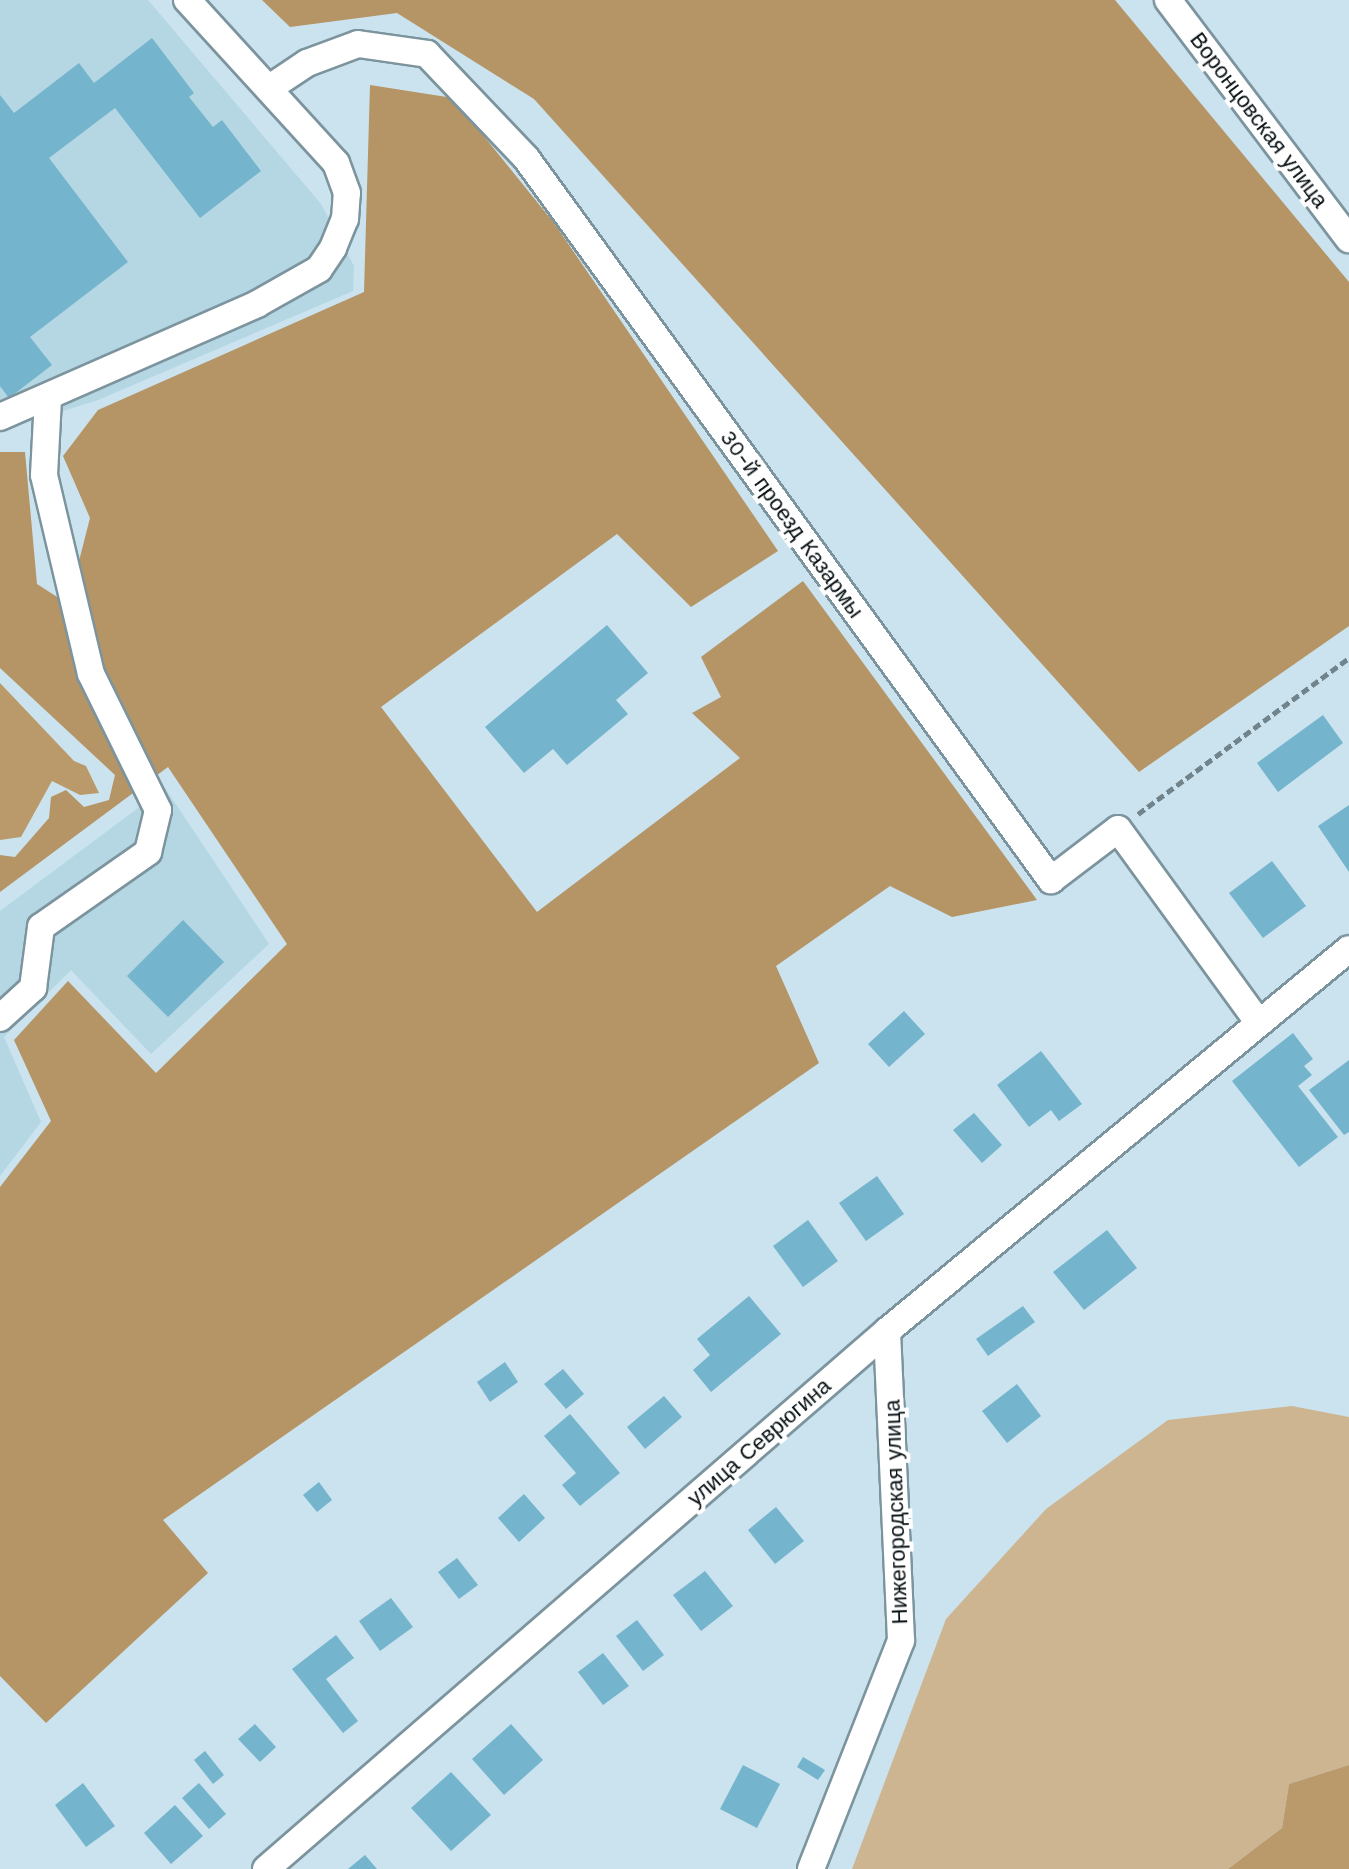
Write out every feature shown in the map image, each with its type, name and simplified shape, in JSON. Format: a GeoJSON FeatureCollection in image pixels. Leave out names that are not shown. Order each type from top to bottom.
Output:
{"type":"FeatureCollection","features":[{"type":"Feature","properties":{"kind":"street"},"geometry":{"type":"LineString","coordinates":[[0,417],[48,399],[257,304],[319,269],[345,219],[347,193],[336,163],[271,87],[187,0]]}},
{"type":"Feature","properties":{"kind":"street","name":"Воронцовская улица"},"geometry":{"type":"LineString","coordinates":[[1168,0],[1349,239]]}},
{"type":"Feature","properties":{"kind":"street","name":"30-й проезд Казармы"},"geometry":{"type":"LineString","coordinates":[[271,87],[307,63],[358,44],[427,54],[526,158],[1051,880],[1118,829]]}},
{"type":"Feature","properties":{"kind":"street"},"geometry":{"type":"LineString","coordinates":[[0,1018],[33,988],[41,927],[148,852],[158,810],[91,674],[44,475],[48,399]]}},
{"type":"Feature","properties":{"kind":"street"},"geometry":{"type":"LineString","coordinates":[[1118,829],[1258,1022]]}},
{"type":"Feature","properties":{"kind":"street","name":"улица Севрюгина"},"geometry":{"type":"LineString","coordinates":[[266,1869],[887,1331],[1349,949]]}},
{"type":"Feature","properties":{"kind":"street","name":"Нижегородская улица"},"geometry":{"type":"LineString","coordinates":[[811,1869],[901,1640],[887,1331]]}},
{"type":"Feature","properties":{"kind":"path"},"geometry":{"type":"LineString","coordinates":[[1118,829],[1349,658]]}},
{"type":"Feature","properties":{"kind":"shaded area"},"geometry":{"type":"Polygon","coordinates":[[[0,0],[148,0],[321,204],[354,266],[353,291],[98,400],[0,431],[0,0]]]}},
{"type":"Feature","properties":{"kind":"shaded area"},"geometry":{"type":"Polygon","coordinates":[[[262,0],[1115,0],[1349,282],[1349,626],[1139,772],[534,99],[397,13],[290,27],[262,0]]]}},
{"type":"Feature","properties":{"kind":"shaded area"},"geometry":{"type":"Polygon","coordinates":[[[370,85],[453,98],[554,223],[778,551],[691,607],[617,534],[381,707],[537,912],[740,758],[692,713],[721,697],[701,657],[803,581],[1037,900],[952,917],[890,886],[776,966],[819,1063],[163,1520],[208,1573],[46,1723],[0,1676],[0,1187],[51,1121],[14,1040],[68,981],[156,1073],[287,944],[168,767],[0,892],[0,855],[15,857],[49,818],[51,797],[66,790],[84,807],[109,800],[115,775],[0,668],[0,452],[25,452],[37,584],[68,604],[90,518],[63,456],[98,410],[364,292],[370,85]]]}},
{"type":"Feature","properties":{"kind":"shaded area"},"geometry":{"type":"Polygon","coordinates":[[[0,683],[74,761],[86,766],[99,793],[80,795],[52,781],[21,837],[0,840],[0,683]]]}},
{"type":"Feature","properties":{"kind":"shaded area"},"geometry":{"type":"Polygon","coordinates":[[[165,788],[269,944],[151,1054],[71,970],[4,1037],[41,1122],[0,1176],[0,911],[165,788]]]}},
{"type":"Feature","properties":{"kind":"shaded area"},"geometry":{"type":"Polygon","coordinates":[[[1292,1406],[1349,1417],[1349,1765],[1289,1784],[1282,1828],[1228,1869],[852,1869],[946,1619],[1046,1509],[1168,1420],[1292,1406]]]}},
{"type":"Feature","properties":{"kind":"shaded area"},"geometry":{"type":"Polygon","coordinates":[[[1349,1765],[1349,1869],[1228,1869],[1282,1828],[1289,1784],[1349,1765]]]}},
{"type":"Feature","properties":{"kind":"building"},"geometry":{"type":"Polygon","coordinates":[[[152,38],[194,93],[189,97],[213,127],[222,120],[261,171],[200,218],[115,108],[49,158],[128,262],[30,337],[52,365],[9,398],[0,386],[0,95],[14,113],[79,63],[94,83],[152,38]]]}},
{"type":"Feature","properties":{"kind":"building"},"geometry":{"type":"Polygon","coordinates":[[[607,625],[648,673],[616,700],[628,714],[567,765],[553,749],[524,773],[485,727],[607,625]]]}},
{"type":"Feature","properties":{"kind":"building"},"geometry":{"type":"Polygon","coordinates":[[[1323,715],[1343,743],[1278,792],[1257,763],[1323,715]]]}},
{"type":"Feature","properties":{"kind":"building"},"geometry":{"type":"Polygon","coordinates":[[[1349,805],[1349,872],[1318,826],[1349,805]]]}},
{"type":"Feature","properties":{"kind":"building"},"geometry":{"type":"Polygon","coordinates":[[[1272,861],[1306,906],[1263,938],[1229,893],[1272,861]]]}},
{"type":"Feature","properties":{"kind":"building"},"geometry":{"type":"Polygon","coordinates":[[[183,920],[224,962],[168,1017],[127,976],[183,920]]]}},
{"type":"Feature","properties":{"kind":"building"},"geometry":{"type":"Polygon","coordinates":[[[904,1011],[925,1034],[889,1067],[868,1044],[904,1011]]]}},
{"type":"Feature","properties":{"kind":"building"},"geometry":{"type":"Polygon","coordinates":[[[1293,1033],[1313,1059],[1304,1066],[1312,1075],[1298,1086],[1338,1137],[1299,1167],[1232,1081],[1293,1033]]]}},
{"type":"Feature","properties":{"kind":"building"},"geometry":{"type":"Polygon","coordinates":[[[1041,1051],[1082,1104],[1059,1121],[1051,1110],[1029,1127],[997,1085],[1041,1051]]]}},
{"type":"Feature","properties":{"kind":"building"},"geometry":{"type":"Polygon","coordinates":[[[1349,1060],[1349,1132],[1344,1135],[1309,1090],[1349,1060]]]}},
{"type":"Feature","properties":{"kind":"building"},"geometry":{"type":"Polygon","coordinates":[[[974,1113],[1002,1145],[982,1163],[953,1130],[974,1113]]]}},
{"type":"Feature","properties":{"kind":"building"},"geometry":{"type":"Polygon","coordinates":[[[877,1176],[904,1214],[866,1241],[839,1203],[877,1176]]]}},
{"type":"Feature","properties":{"kind":"building"},"geometry":{"type":"Polygon","coordinates":[[[808,1220],[838,1261],[803,1287],[773,1246],[808,1220]]]}},
{"type":"Feature","properties":{"kind":"building"},"geometry":{"type":"Polygon","coordinates":[[[1107,1230],[1137,1268],[1084,1310],[1053,1272],[1107,1230]]]}},
{"type":"Feature","properties":{"kind":"building"},"geometry":{"type":"Polygon","coordinates":[[[749,1296],[781,1334],[711,1392],[693,1370],[710,1355],[697,1339],[749,1296]]]}},
{"type":"Feature","properties":{"kind":"building"},"geometry":{"type":"Polygon","coordinates":[[[1023,1306],[1035,1322],[988,1356],[976,1339],[1023,1306]]]}},
{"type":"Feature","properties":{"kind":"building"},"geometry":{"type":"Polygon","coordinates":[[[505,1362],[518,1382],[490,1402],[477,1382],[505,1362]]]}},
{"type":"Feature","properties":{"kind":"building"},"geometry":{"type":"Polygon","coordinates":[[[563,1369],[584,1394],[566,1409],[544,1384],[563,1369]]]}},
{"type":"Feature","properties":{"kind":"building"},"geometry":{"type":"Polygon","coordinates":[[[1017,1384],[1041,1416],[1007,1443],[982,1411],[1017,1384]]]}},
{"type":"Feature","properties":{"kind":"building"},"geometry":{"type":"Polygon","coordinates":[[[664,1396],[682,1417],[645,1449],[627,1427],[664,1396]]]}},
{"type":"Feature","properties":{"kind":"building"},"geometry":{"type":"Polygon","coordinates":[[[570,1414],[620,1473],[580,1506],[562,1485],[576,1473],[544,1436],[570,1414]]]}},
{"type":"Feature","properties":{"kind":"building"},"geometry":{"type":"Polygon","coordinates":[[[319,1482],[332,1500],[317,1512],[303,1495],[319,1482]]]}},
{"type":"Feature","properties":{"kind":"building"},"geometry":{"type":"Polygon","coordinates":[[[524,1494],[545,1518],[519,1542],[498,1518],[524,1494]]]}},
{"type":"Feature","properties":{"kind":"building"},"geometry":{"type":"Polygon","coordinates":[[[776,1507],[804,1541],[775,1564],[748,1530],[776,1507]]]}},
{"type":"Feature","properties":{"kind":"building"},"geometry":{"type":"Polygon","coordinates":[[[457,1558],[478,1585],[459,1599],[438,1572],[457,1558]]]}},
{"type":"Feature","properties":{"kind":"building"},"geometry":{"type":"Polygon","coordinates":[[[705,1571],[733,1606],[701,1631],[673,1595],[705,1571]]]}},
{"type":"Feature","properties":{"kind":"building"},"geometry":{"type":"Polygon","coordinates":[[[391,1598],[413,1627],[380,1651],[359,1621],[391,1598]]]}},
{"type":"Feature","properties":{"kind":"building"},"geometry":{"type":"Polygon","coordinates":[[[637,1620],[664,1655],[643,1671],[616,1636],[637,1620]]]}},
{"type":"Feature","properties":{"kind":"building"},"geometry":{"type":"Polygon","coordinates":[[[336,1635],[354,1658],[326,1679],[358,1721],[343,1733],[292,1669],[336,1635]]]}},
{"type":"Feature","properties":{"kind":"building"},"geometry":{"type":"Polygon","coordinates":[[[603,1653],[629,1686],[603,1705],[578,1672],[603,1653]]]}},
{"type":"Feature","properties":{"kind":"building"},"geometry":{"type":"Polygon","coordinates":[[[255,1724],[276,1747],[260,1762],[238,1739],[255,1724]]]}},
{"type":"Feature","properties":{"kind":"building"},"geometry":{"type":"Polygon","coordinates":[[[511,1724],[543,1760],[504,1795],[472,1759],[511,1724]]]}},
{"type":"Feature","properties":{"kind":"building"},"geometry":{"type":"Polygon","coordinates":[[[205,1751],[224,1775],[213,1784],[194,1760],[205,1751]]]}},
{"type":"Feature","properties":{"kind":"building"},"geometry":{"type":"Polygon","coordinates":[[[803,1757],[825,1770],[818,1780],[797,1767],[803,1757]]]}},
{"type":"Feature","properties":{"kind":"building"},"geometry":{"type":"Polygon","coordinates":[[[743,1765],[780,1784],[757,1828],[720,1809],[743,1765]]]}},
{"type":"Feature","properties":{"kind":"building"},"geometry":{"type":"Polygon","coordinates":[[[451,1772],[491,1815],[451,1851],[411,1808],[451,1772]]]}},
{"type":"Feature","properties":{"kind":"building"},"geometry":{"type":"Polygon","coordinates":[[[83,1783],[115,1826],[86,1847],[55,1805],[83,1783]]]}},
{"type":"Feature","properties":{"kind":"building"},"geometry":{"type":"Polygon","coordinates":[[[199,1783],[226,1814],[209,1829],[182,1798],[199,1783]]]}},
{"type":"Feature","properties":{"kind":"building"},"geometry":{"type":"Polygon","coordinates":[[[175,1805],[203,1836],[171,1864],[144,1833],[175,1805]]]}},
{"type":"Feature","properties":{"kind":"building"},"geometry":{"type":"Polygon","coordinates":[[[365,1855],[377,1869],[348,1869],[365,1855]]]}}]}
